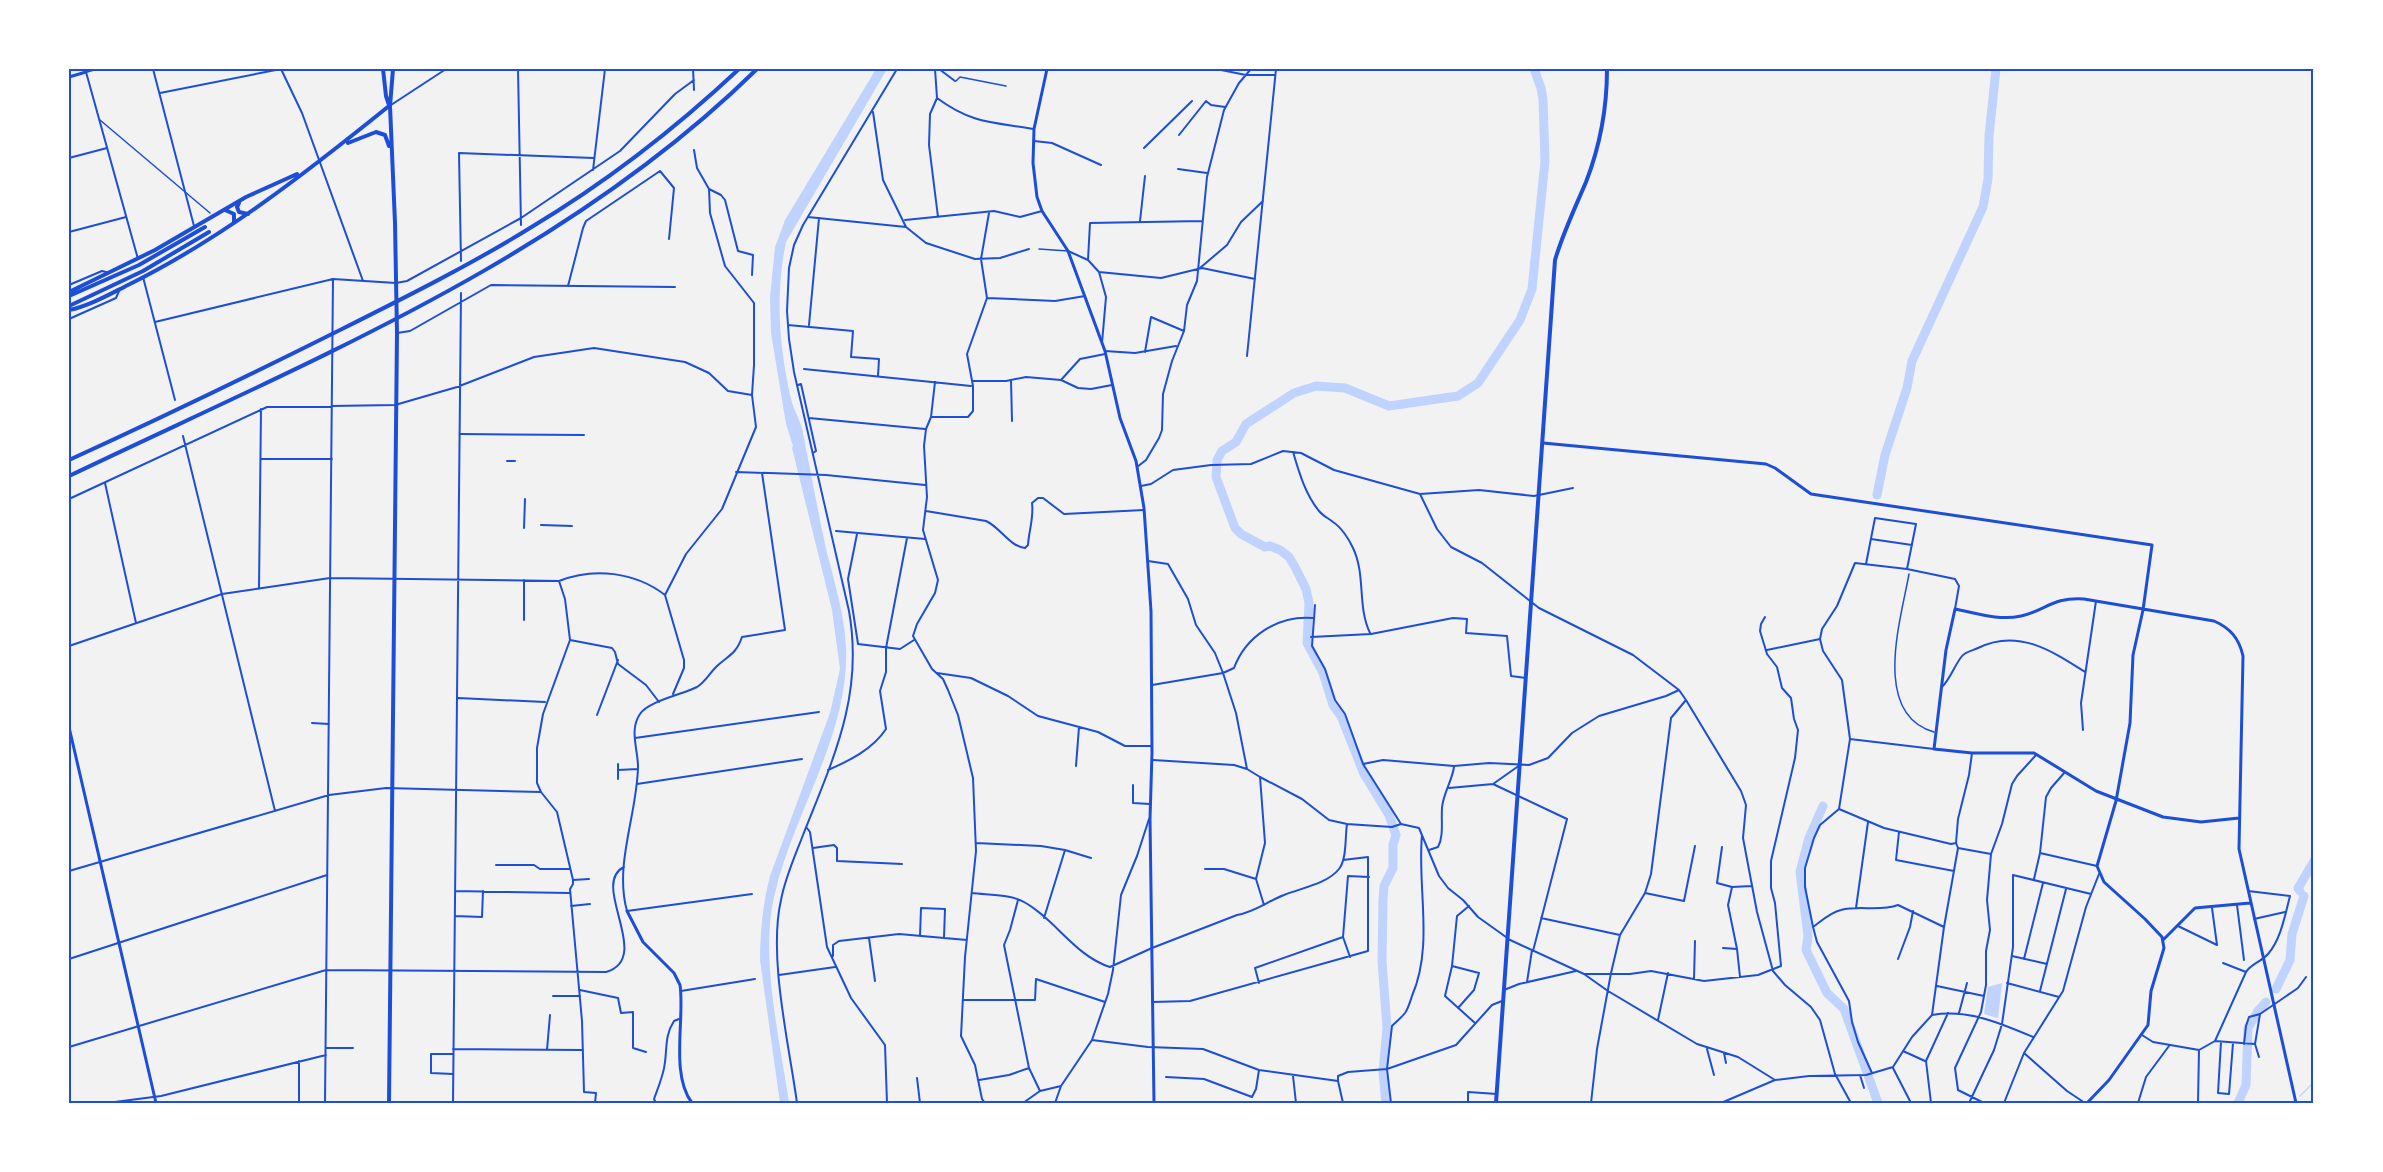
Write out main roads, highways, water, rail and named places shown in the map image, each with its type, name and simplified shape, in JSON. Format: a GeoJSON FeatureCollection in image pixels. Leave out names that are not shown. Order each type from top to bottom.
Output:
{"type":"FeatureCollection","features":[{"type":"Feature","properties":{"kind":"main road"},"geometry":{"type":"LineString","coordinates":[[383,69],[386,96],[390,106]]}},
{"type":"Feature","properties":{"kind":"main road"},"geometry":{"type":"LineString","coordinates":[[389,1103],[397,333],[390,106],[393,69]]}},
{"type":"Feature","properties":{"kind":"main road"},"geometry":{"type":"LineString","coordinates":[[69,460],[212,394],[329,336],[410,295],[531,228],[602,180],[674,126],[739,69]]}},
{"type":"Feature","properties":{"kind":"main road"},"geometry":{"type":"LineString","coordinates":[[69,476],[408,312],[522,249],[592,203],[681,138],[758,69]]}},
{"type":"Feature","properties":{"kind":"main road"},"geometry":{"type":"LineString","coordinates":[[1496,1103],[1544,443],[1555,260],[1594,157],[1604,116],[1607,69]]}},
{"type":"Feature","properties":{"kind":"main road"},"geometry":{"type":"LineString","coordinates":[[69,294],[138,259],[241,200],[305,170],[342,146],[390,106]]}},
{"type":"Feature","properties":{"kind":"main road"},"geometry":{"type":"LineString","coordinates":[[342,146],[372,133],[381,133],[387,138],[389,144],[393,171]]}},
{"type":"Feature","properties":{"kind":"main road"},"geometry":{"type":"LineString","coordinates":[[69,308],[143,277],[234,224],[305,170]]}},
{"type":"Feature","properties":{"kind":"main road"},"geometry":{"type":"LineString","coordinates":[[241,200],[237,209],[241,213],[248,213]]}},
{"type":"Feature","properties":{"kind":"main road"},"geometry":{"type":"LineString","coordinates":[[222,210],[234,214],[234,224]]}},
{"type":"Feature","properties":{"kind":"main road"},"geometry":{"type":"LineString","coordinates":[[69,294],[139,265],[205,227]]}},
{"type":"Feature","properties":{"kind":"main road"},"geometry":{"type":"LineString","coordinates":[[69,308],[143,271],[209,232]]}},
{"type":"Feature","properties":{"kind":"water"},"geometry":{"type":"Polygon","coordinates":[[[876,69],[887,69],[786,242],[780,281],[781,340],[787,379],[792,403],[802,429],[841,611],[846,646],[845,679],[839,711],[819,773],[783,865],[770,921],[770,972],[789,1103],[780,1103],[760,960],[761,928],[770,876],[830,713],[840,669],[832,610],[786,424],[771,333],[770,297],[775,247],[785,220],[876,69]]]}},
{"type":"Feature","properties":{"kind":"water"},"geometry":{"type":"Polygon","coordinates":[[[2002,983],[1998,1018],[1984,1014],[1988,987],[2002,983]]]}},
{"type":"Feature","properties":{"kind":"waterway"},"geometry":{"type":"LineString","coordinates":[[1386,1103],[1383,1072],[1387,1028],[1382,961],[1383,900],[1384,886],[1393,868],[1393,845],[1396,835],[1389,815],[1364,774],[1341,716],[1333,705],[1323,673],[1307,643],[1309,603],[1306,589],[1289,557],[1280,550],[1270,546],[1265,547],[1241,534],[1235,528],[1216,477],[1217,460],[1222,451],[1236,442],[1246,424],[1294,393],[1316,386],[1345,388],[1389,406],[1458,396],[1478,383],[1520,320],[1532,289],[1545,161],[1543,99],[1534,69]]}},
{"type":"Feature","properties":{"kind":"waterway"},"geometry":{"type":"LineString","coordinates":[[1877,495],[1885,455],[1907,388],[1912,361],[1983,207],[1988,179],[1989,136],[1996,69]]}},
{"type":"Feature","properties":{"kind":"waterway"},"geometry":{"type":"LineString","coordinates":[[1823,806],[1809,838],[1800,872],[1808,936],[1806,950],[1827,993],[1844,1009],[1878,1103]]}},
{"type":"Feature","properties":{"kind":"waterway"},"geometry":{"type":"LineString","coordinates":[[2300,891],[2298,888],[2314,861]]}},
{"type":"Feature","properties":{"kind":"waterway"},"geometry":{"type":"LineString","coordinates":[[2276,989],[2290,960],[2292,934],[2304,896]]}},
{"type":"Feature","properties":{"kind":"waterway"},"geometry":{"type":"LineString","coordinates":[[2257,1012],[2266,1002]]}},
{"type":"Feature","properties":{"kind":"waterway"},"geometry":{"type":"LineString","coordinates":[[2238,1103],[2246,1085],[2248,1028],[2255,1016]]}},
{"type":"Feature","properties":{"kind":"waterway"},"geometry":{"type":"LineString","coordinates":[[2300,1096],[2314,1082]]}}]}
